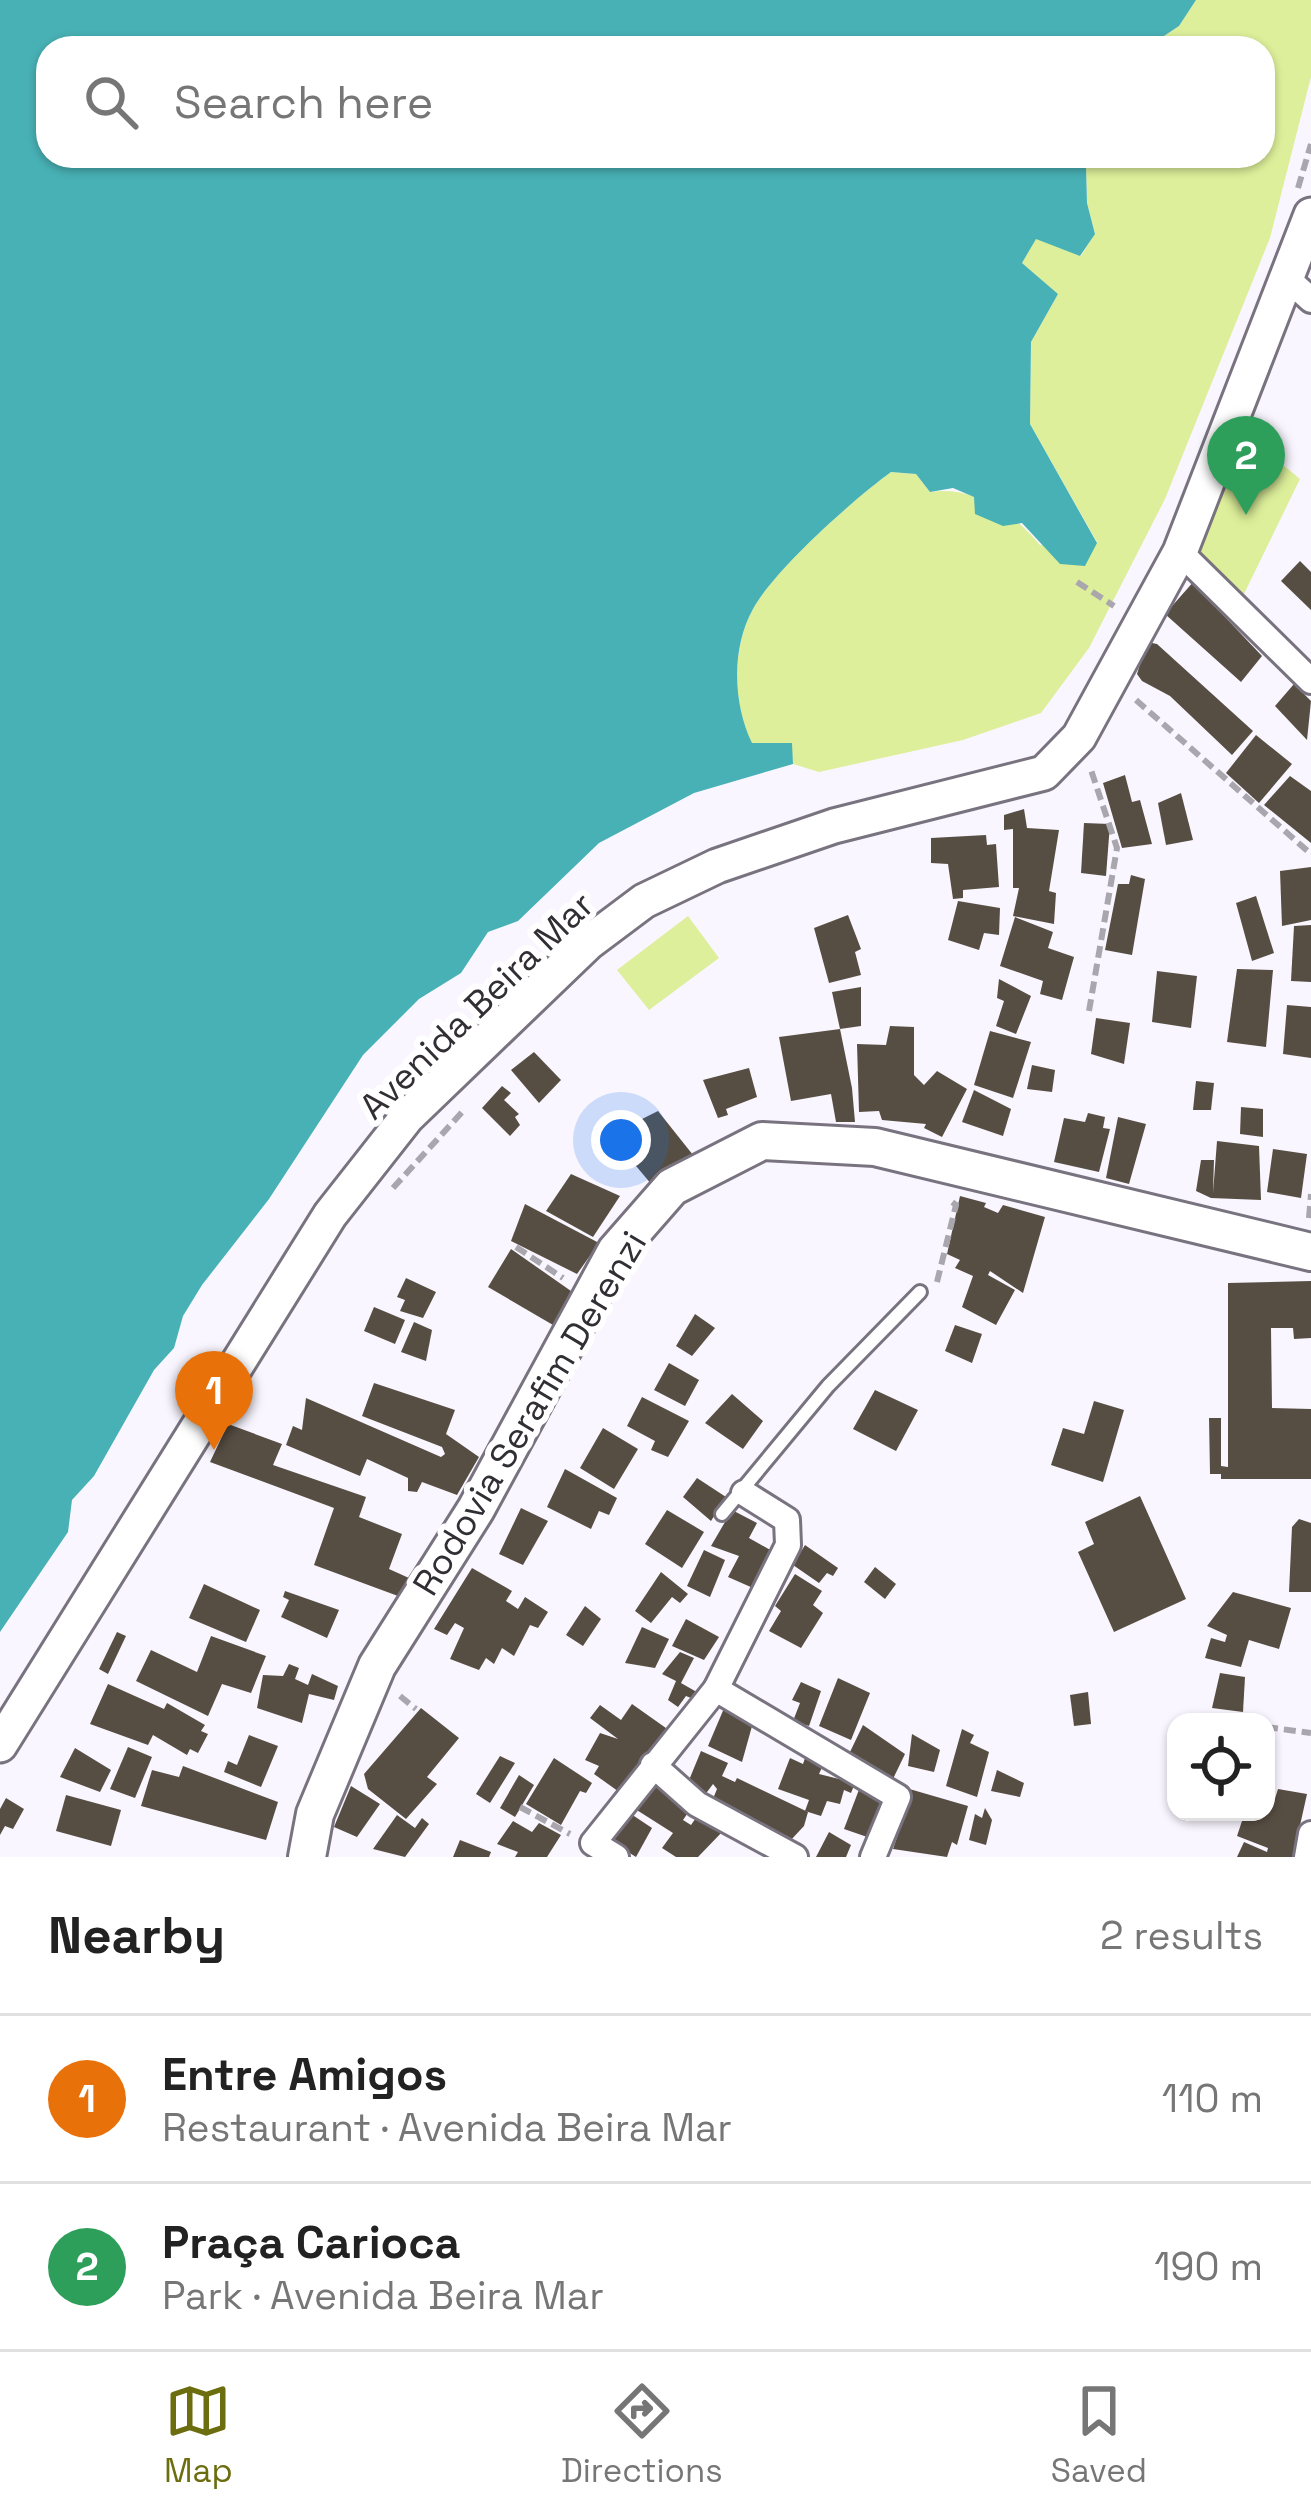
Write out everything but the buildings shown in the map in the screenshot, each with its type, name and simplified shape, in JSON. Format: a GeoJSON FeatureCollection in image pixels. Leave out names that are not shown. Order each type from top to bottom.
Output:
{"type":"FeatureCollection","features":[{"type":"Feature","properties":{"kind":"main road","name":"Rodovia Serafim Derenzi"},"geometry":{"type":"LineString","coordinates":[[307,1857],[315,1814],[377,1666],[476,1509],[616,1250],[672,1187],[762,1141],[875,1147],[1310,1237]]}},
{"type":"Feature","properties":{"kind":"street","name":"Avenida Beira Mar"},"geometry":{"type":"LineString","coordinates":[[0,1745],[329,1215],[407,1118],[588,943],[644,901],[717,866],[834,826],[1044,773],[1078,737],[1180,552],[1299,290],[1302,209]]}},
{"type":"Feature","properties":{"kind":"street"},"geometry":{"type":"LineString","coordinates":[[1180,552],[1311,681]]}},
{"type":"Feature","properties":{"kind":"street"},"geometry":{"type":"LineString","coordinates":[[616,1857],[593,1843],[716,1689],[788,1545],[787,1520],[744,1493]]}},
{"type":"Feature","properties":{"kind":"street"},"geometry":{"type":"LineString","coordinates":[[716,1689],[898,1797],[873,1857]]}},
{"type":"Feature","properties":{"kind":"street"},"geometry":{"type":"LineString","coordinates":[[652,1765],[697,1804],[795,1857]]}},
{"type":"Feature","properties":{"kind":"street"},"geometry":{"type":"LineString","coordinates":[[1306,1857],[1311,1834]]}},
{"type":"Feature","properties":{"kind":"lane"},"geometry":{"type":"LineString","coordinates":[[722,1514],[828,1386],[920,1292]]}},
{"type":"Feature","properties":{"kind":"path"},"geometry":{"type":"LineString","coordinates":[[1302,209],[1311,144]]}},
{"type":"Feature","properties":{"kind":"path"},"geometry":{"type":"LineString","coordinates":[[1077,582],[1120,610]]}},
{"type":"Feature","properties":{"kind":"path"},"geometry":{"type":"LineString","coordinates":[[1111,678],[1311,854]]}},
{"type":"Feature","properties":{"kind":"path"},"geometry":{"type":"LineString","coordinates":[[1078,737],[1081,756],[1098,780],[1117,848],[1089,1011]]}},
{"type":"Feature","properties":{"kind":"path"},"geometry":{"type":"LineString","coordinates":[[920,1292],[931,1294],[936,1285],[956,1205],[938,1192],[930,1160]]}},
{"type":"Feature","properties":{"kind":"path"},"geometry":{"type":"LineString","coordinates":[[1310,1237],[1311,1194]]}},
{"type":"Feature","properties":{"kind":"path"},"geometry":{"type":"LineString","coordinates":[[516,1247],[592,1297]]}},
{"type":"Feature","properties":{"kind":"path"},"geometry":{"type":"LineString","coordinates":[[1275,1727],[1311,1733]]}},
{"type":"Feature","properties":{"kind":"path"},"geometry":{"type":"LineString","coordinates":[[520,1808],[593,1843]]}},
{"type":"Feature","properties":{"kind":"green space"},"geometry":{"type":"Polygon","coordinates":[[[1196,0],[1311,0],[1311,77],[1270,238],[1165,499],[1089,648],[1041,713],[963,740],[819,772],[793,764],[791,743],[752,744],[741,712],[737,677],[741,641],[753,609],[796,555],[891,472],[916,474],[930,492],[961,493],[991,504],[1040,545],[1097,542],[1030,424],[1031,342],[1058,294],[1022,263],[1036,238],[1081,256],[1095,233],[1087,203],[1086,168],[1275,168],[1275,36],[1164,36],[1179,26],[1196,0]]]}},
{"type":"Feature","properties":{"kind":"green space"},"geometry":{"type":"Polygon","coordinates":[[[1241,430],[1300,479],[1244,594],[1195,551],[1241,430]]]}},
{"type":"Feature","properties":{"kind":"green space"},"geometry":{"type":"Polygon","coordinates":[[[688,916],[719,958],[649,1010],[617,970],[688,916]]]}},
{"type":"Feature","properties":{"kind":"water"},"geometry":{"type":"Polygon","coordinates":[[[0,0],[1196,0],[1179,26],[1164,36],[36,36],[36,168],[1086,168],[1087,203],[1095,234],[1080,256],[1036,239],[1022,263],[1058,294],[1031,342],[1030,424],[1097,543],[1085,566],[1060,564],[1022,523],[1003,526],[975,514],[974,497],[953,488],[930,492],[916,474],[891,472],[796,555],[753,609],[741,641],[737,676],[741,711],[752,743],[792,743],[793,764],[694,793],[599,843],[518,921],[488,932],[461,973],[419,999],[363,1055],[269,1199],[202,1285],[183,1316],[174,1348],[154,1370],[94,1476],[72,1500],[68,1532],[0,1632],[0,0]]]}},
{"type":"Feature","properties":{"kind":"place","name":"Praça Carioca"},"geometry":{"type":"Point","coordinates":[1246,515]}},
{"type":"Feature","properties":{"kind":"place","name":"Entre Amigos"},"geometry":{"type":"Point","coordinates":[214,1450]}}]}
